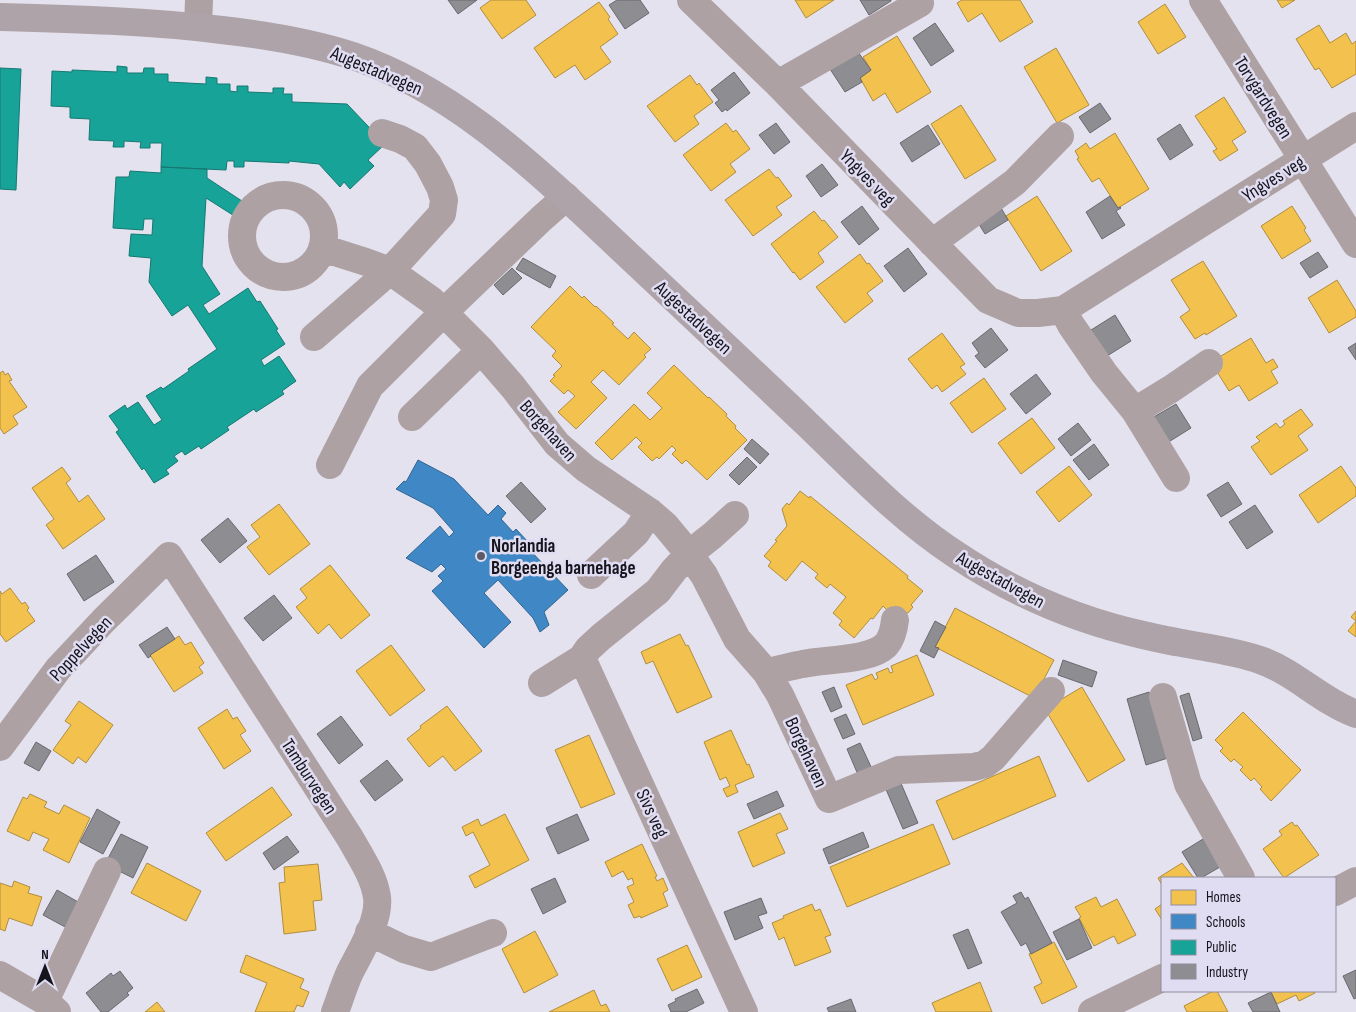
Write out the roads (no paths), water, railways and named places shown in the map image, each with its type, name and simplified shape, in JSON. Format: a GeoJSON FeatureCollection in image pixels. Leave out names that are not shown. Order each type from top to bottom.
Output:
{"type":"FeatureCollection","features":[{"type":"Feature","properties":{"kind":"main road","name":"Augestadvegen"},"geometry":{"type":"LineString","coordinates":[[0,16],[137,22],[261,34],[307,42],[356,57],[401,77],[438,97],[477,122],[507,145],[566,197],[881,495],[923,532],[954,554],[983,572],[1047,605],[1095,623],[1181,643],[1233,652],[1261,660],[1285,671],[1333,703],[1356,714]]}},
{"type":"Feature","properties":{"kind":"street"},"geometry":{"type":"LineString","coordinates":[[198,27],[199,0]]}},
{"type":"Feature","properties":{"kind":"street","name":"Yngves veg"},"geometry":{"type":"LineString","coordinates":[[691,0],[778,84],[988,300],[1018,313],[1063,310],[1356,126]]}},
{"type":"Feature","properties":{"kind":"street","name":"Torvgardvegen"},"geometry":{"type":"LineString","coordinates":[[1203,0],[1356,244]]}},
{"type":"Feature","properties":{"kind":"street"},"geometry":{"type":"LineString","coordinates":[[778,84],[920,3]]}},
{"type":"Feature","properties":{"kind":"street"},"geometry":{"type":"LineString","coordinates":[[314,337],[390,271],[442,214],[444,200],[440,187],[428,164],[415,147],[400,139],[382,133]]}},
{"type":"Feature","properties":{"kind":"street"},"geometry":{"type":"LineString","coordinates":[[932,243],[1015,182],[1060,136]]}},
{"type":"Feature","properties":{"kind":"street"},"geometry":{"type":"LineString","coordinates":[[330,465],[370,386],[444,312],[566,197]]}},
{"type":"Feature","properties":{"kind":"street","name":"Borgehaven"},"geometry":{"type":"LineString","coordinates":[[322,248],[390,271],[431,300],[481,350],[557,444],[586,469],[650,512],[665,525],[704,575],[737,639],[766,672],[780,695],[829,799],[899,770],[974,767],[985,764],[1006,745],[1051,691]]}},
{"type":"Feature","properties":{"kind":"street"},"geometry":{"type":"LineString","coordinates":[[1063,310],[1104,374],[1135,411],[1176,478]]}},
{"type":"Feature","properties":{"kind":"street"},"geometry":{"type":"LineString","coordinates":[[412,417],[481,350]]}},
{"type":"Feature","properties":{"kind":"street"},"geometry":{"type":"LineString","coordinates":[[1135,411],[1172,389],[1209,362]]}},
{"type":"Feature","properties":{"kind":"street"},"geometry":{"type":"LineString","coordinates":[[591,575],[636,533],[650,512]]}},
{"type":"Feature","properties":{"kind":"street"},"geometry":{"type":"LineString","coordinates":[[542,683],[582,658],[588,649],[601,637],[658,591],[689,554],[735,515]]}},
{"type":"Feature","properties":{"kind":"street","name":"Poppelvegen"},"geometry":{"type":"LineString","coordinates":[[0,747],[58,669],[104,620],[169,556]]}},
{"type":"Feature","properties":{"kind":"street","name":"Tamburvegen"},"geometry":{"type":"LineString","coordinates":[[169,556],[350,838],[370,877],[377,898],[376,912],[370,932],[349,975],[335,1012]]}},
{"type":"Feature","properties":{"kind":"street"},"geometry":{"type":"LineString","coordinates":[[766,672],[805,663],[875,652],[885,645],[892,635],[896,620]]}},
{"type":"Feature","properties":{"kind":"street","name":"Sivs veg"},"geometry":{"type":"LineString","coordinates":[[582,658],[744,1012]]}},
{"type":"Feature","properties":{"kind":"street"},"geometry":{"type":"LineString","coordinates":[[1162,697],[1188,784],[1240,877]]}},
{"type":"Feature","properties":{"kind":"street"},"geometry":{"type":"LineString","coordinates":[[0,976],[51,1007],[107,870]]}},
{"type":"Feature","properties":{"kind":"street"},"geometry":{"type":"LineString","coordinates":[[1336,891],[1356,881]]}},
{"type":"Feature","properties":{"kind":"street"},"geometry":{"type":"LineString","coordinates":[[370,932],[404,949],[430,957],[492,933]]}},
{"type":"Feature","properties":{"kind":"street"},"geometry":{"type":"LineString","coordinates":[[1092,1012],[1161,978]]}},
{"type":"Feature","properties":{"kind":"place","name":"Norlandia Borgeenga barnehage"},"geometry":{"type":"Point","coordinates":[481,556]}}]}
